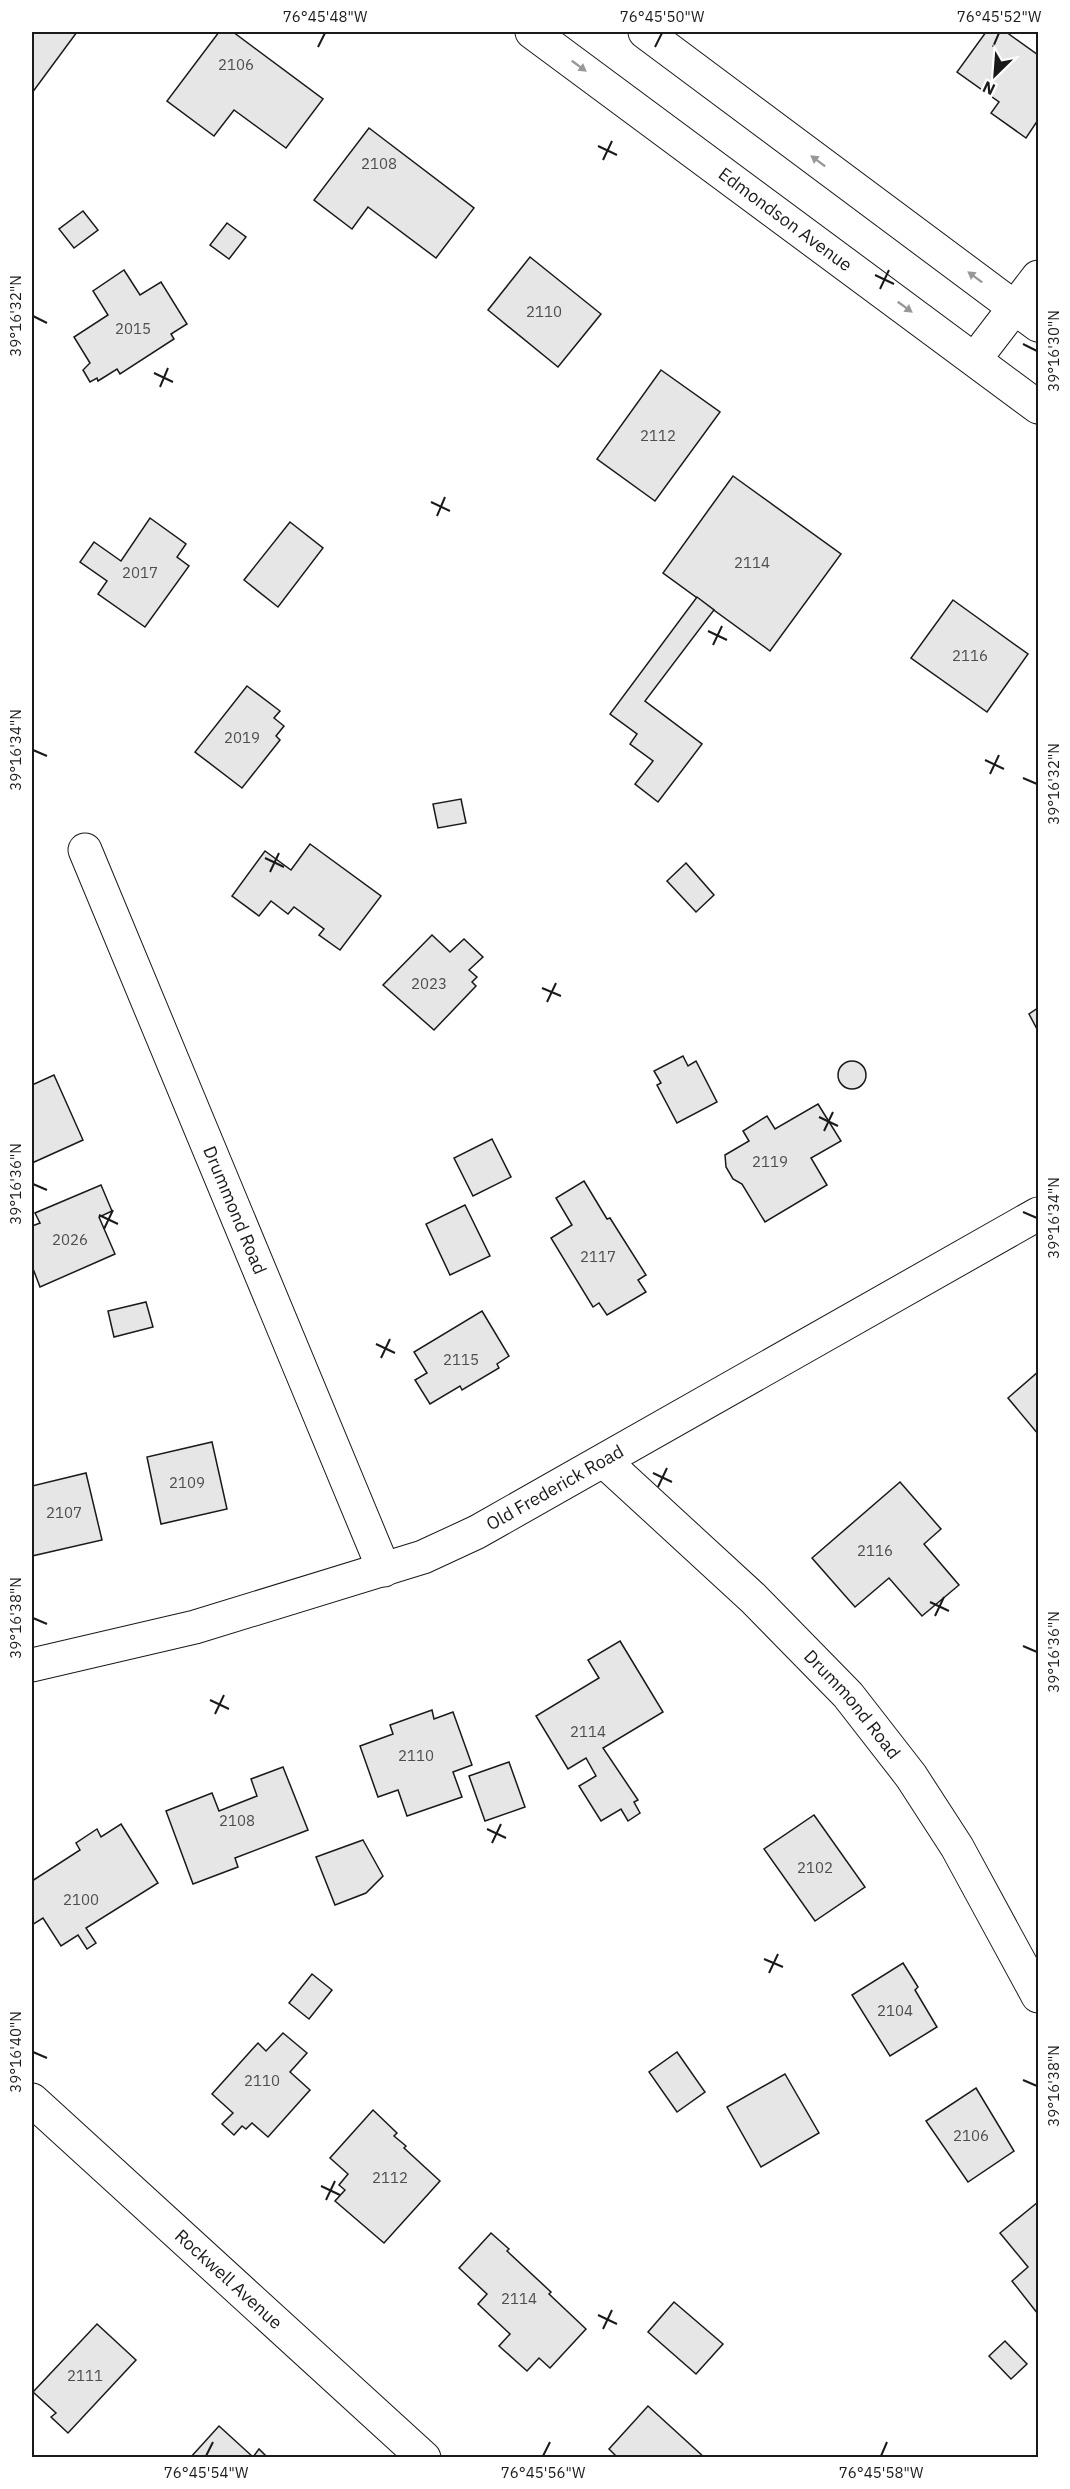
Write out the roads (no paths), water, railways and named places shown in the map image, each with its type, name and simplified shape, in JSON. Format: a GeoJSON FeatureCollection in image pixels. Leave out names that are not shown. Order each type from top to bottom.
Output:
{"type":"FeatureCollection","features":[{"type":"Feature","properties":{"kind":"street","name":"Edmondson Avenue"},"geometry":{"type":"LineString","coordinates":[[532,32],[1038,407]]}},
{"type":"Feature","properties":{"kind":"street"},"geometry":{"type":"LineString","coordinates":[[645,32],[1027,316]]}},
{"type":"Feature","properties":{"kind":"street"},"geometry":{"type":"LineString","coordinates":[[975,359],[1027,316],[1038,277]]}},
{"type":"Feature","properties":{"kind":"street","name":"Drummond Road"},"geometry":{"type":"LineString","coordinates":[[85,850],[384,1570]]}},
{"type":"Feature","properties":{"kind":"street","name":"Old Frederick Road"},"geometry":{"type":"LineString","coordinates":[[32,1665],[195,1627],[423,1557],[477,1532],[1038,1214]]}},
{"type":"Feature","properties":{"kind":"street","name":"Drummond Road"},"geometry":{"type":"LineString","coordinates":[[604,1461],[753,1598],[848,1695],[910,1776],[957,1847],[1038,1996]]}},
{"type":"Feature","properties":{"kind":"street","name":"Rockwell Avenue"},"geometry":{"type":"LineString","coordinates":[[32,2100],[424,2457]]}}]}
